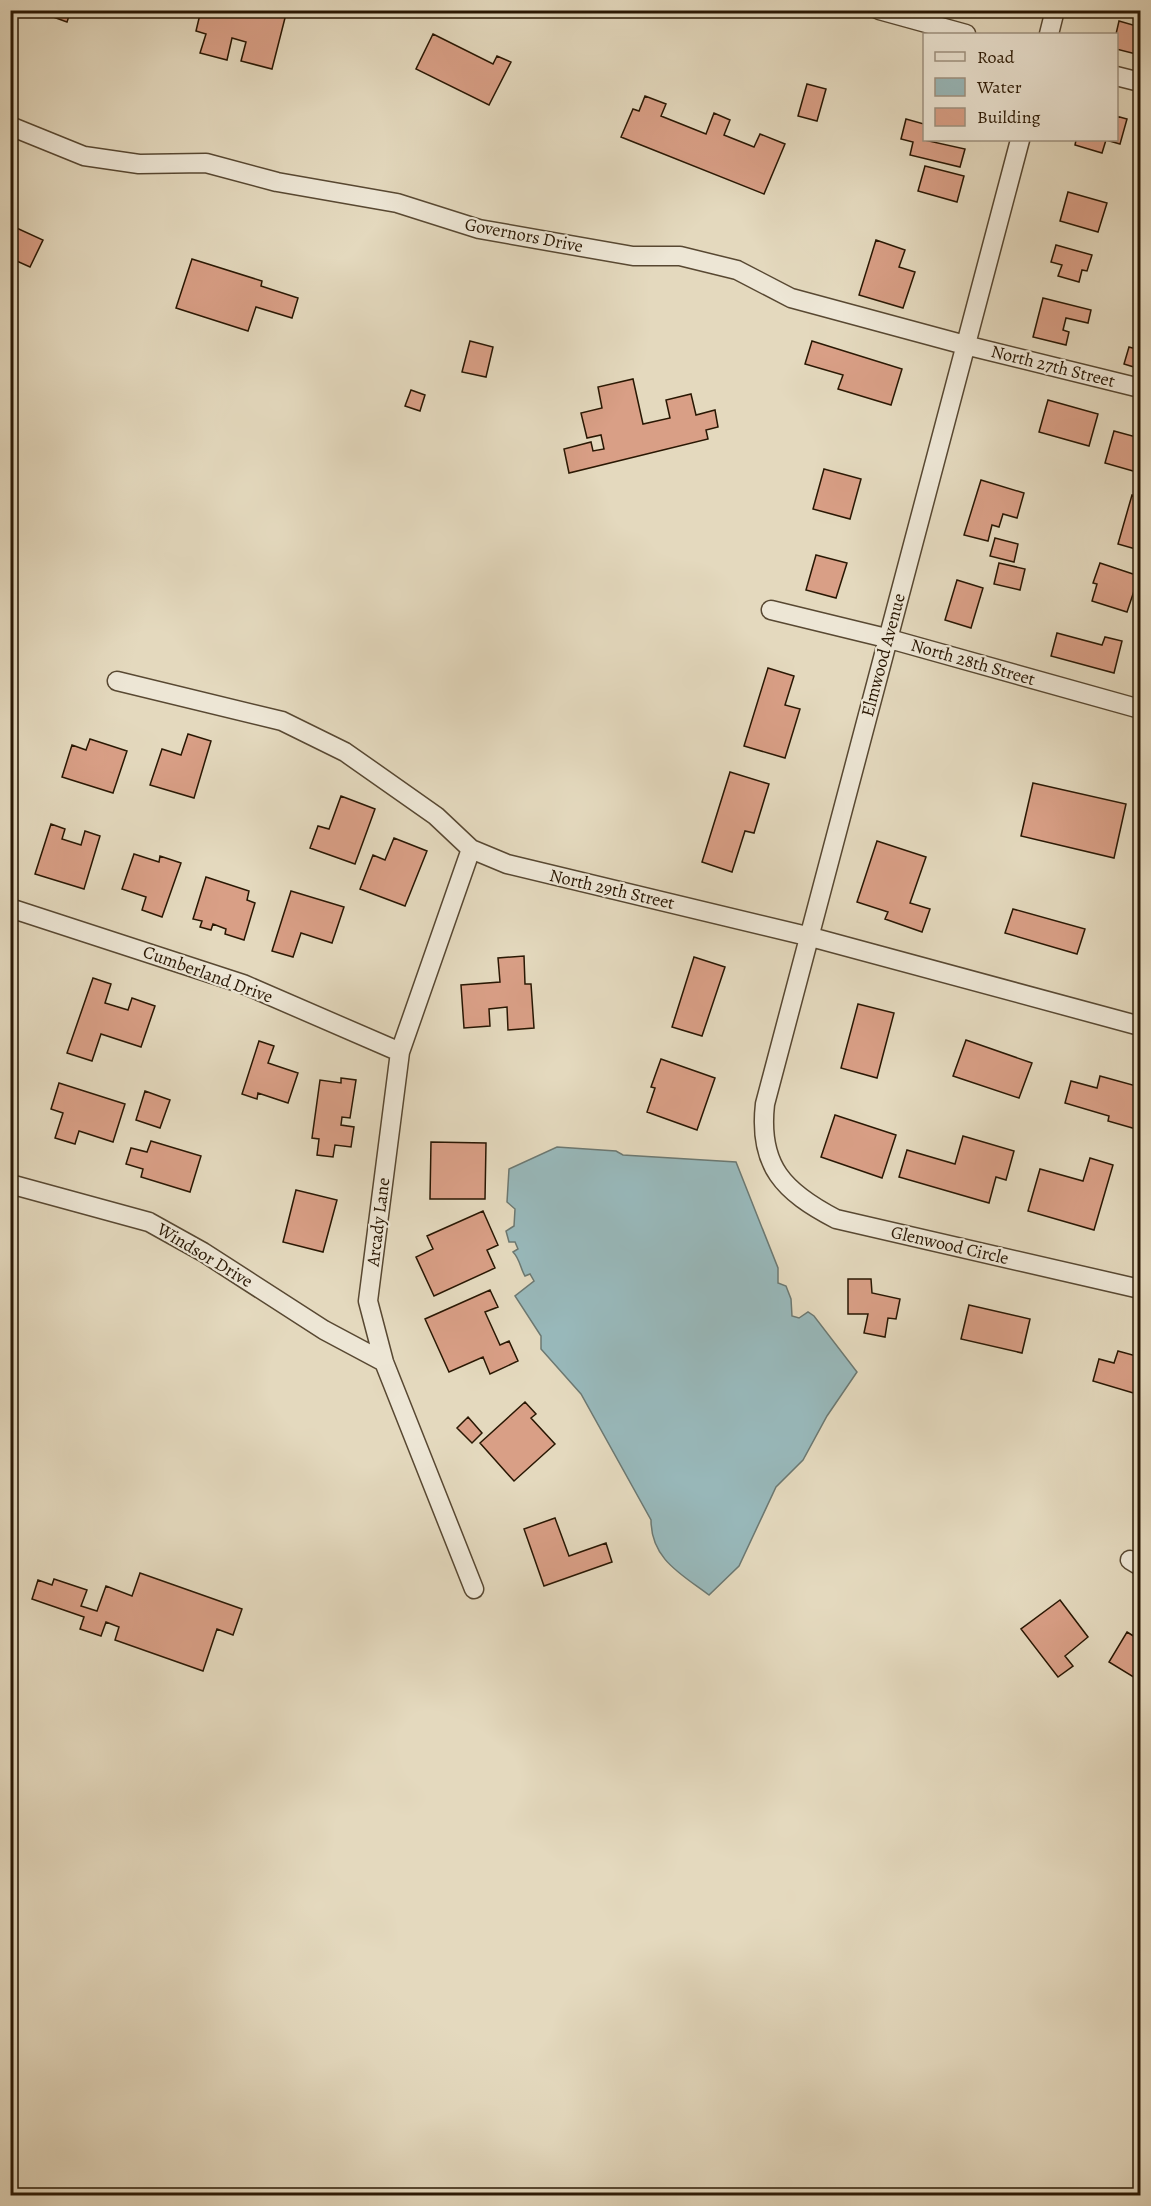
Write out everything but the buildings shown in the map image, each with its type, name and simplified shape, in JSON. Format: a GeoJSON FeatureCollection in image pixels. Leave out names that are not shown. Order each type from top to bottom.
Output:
{"type":"FeatureCollection","features":[{"type":"Feature","properties":{"kind":"street"},"geometry":{"type":"LineString","coordinates":[[879,10],[962,33]]}},
{"type":"Feature","properties":{"kind":"street"},"geometry":{"type":"LineString","coordinates":[[1049,33],[1055,10]]}},
{"type":"Feature","properties":{"kind":"street"},"geometry":{"type":"LineString","coordinates":[[1118,76],[1140,82]]}},
{"type":"Feature","properties":{"kind":"street","name":"Governors Drive"},"geometry":{"type":"LineString","coordinates":[[10,126],[84,156],[139,164],[206,163],[277,182],[396,203],[479,229],[633,256],[680,256],[736,270],[791,297],[965,345]]}},
{"type":"Feature","properties":{"kind":"street","name":"Elmwood Avenue"},"geometry":{"type":"LineString","coordinates":[[776,1171],[762,1126],[765,1104],[811,937],[886,638],[1020,141]]}},
{"type":"Feature","properties":{"kind":"street","name":"North 27th Street"},"geometry":{"type":"LineString","coordinates":[[965,345],[1140,388]]}},
{"type":"Feature","properties":{"kind":"street","name":"North 28th Street"},"geometry":{"type":"LineString","coordinates":[[771,610],[886,638],[1140,709]]}},
{"type":"Feature","properties":{"kind":"street","name":"North 29th Street"},"geometry":{"type":"LineString","coordinates":[[117,681],[282,722],[345,752],[436,816],[471,849],[507,864],[811,937],[1140,1026]]}},
{"type":"Feature","properties":{"kind":"street","name":"Arcady Lane"},"geometry":{"type":"LineString","coordinates":[[471,849],[400,1052],[368,1301],[384,1362],[474,1589]]}},
{"type":"Feature","properties":{"kind":"street","name":"Cumberland Drive"},"geometry":{"type":"LineString","coordinates":[[10,908],[243,984],[400,1052]]}},
{"type":"Feature","properties":{"kind":"street","name":"Glenwood Circle"},"geometry":{"type":"LineString","coordinates":[[776,1171],[782,1183],[804,1203],[836,1219],[1140,1289]]}},
{"type":"Feature","properties":{"kind":"street","name":"Windsor Drive"},"geometry":{"type":"LineString","coordinates":[[10,1184],[149,1222],[203,1252],[324,1329],[384,1362]]}},
{"type":"Feature","properties":{"kind":"water"},"geometry":{"type":"Polygon","coordinates":[[[557,1147],[616,1151],[623,1155],[736,1162],[778,1268],[778,1283],[786,1286],[791,1299],[792,1316],[799,1318],[808,1312],[814,1316],[857,1372],[827,1416],[803,1460],[776,1487],[739,1566],[709,1595],[678,1572],[662,1555],[652,1534],[651,1520],[581,1394],[541,1349],[541,1336],[515,1296],[534,1281],[530,1274],[525,1276],[513,1252],[518,1249],[515,1242],[509,1242],[506,1231],[514,1226],[515,1209],[507,1202],[509,1169],[557,1147]]]}}]}
